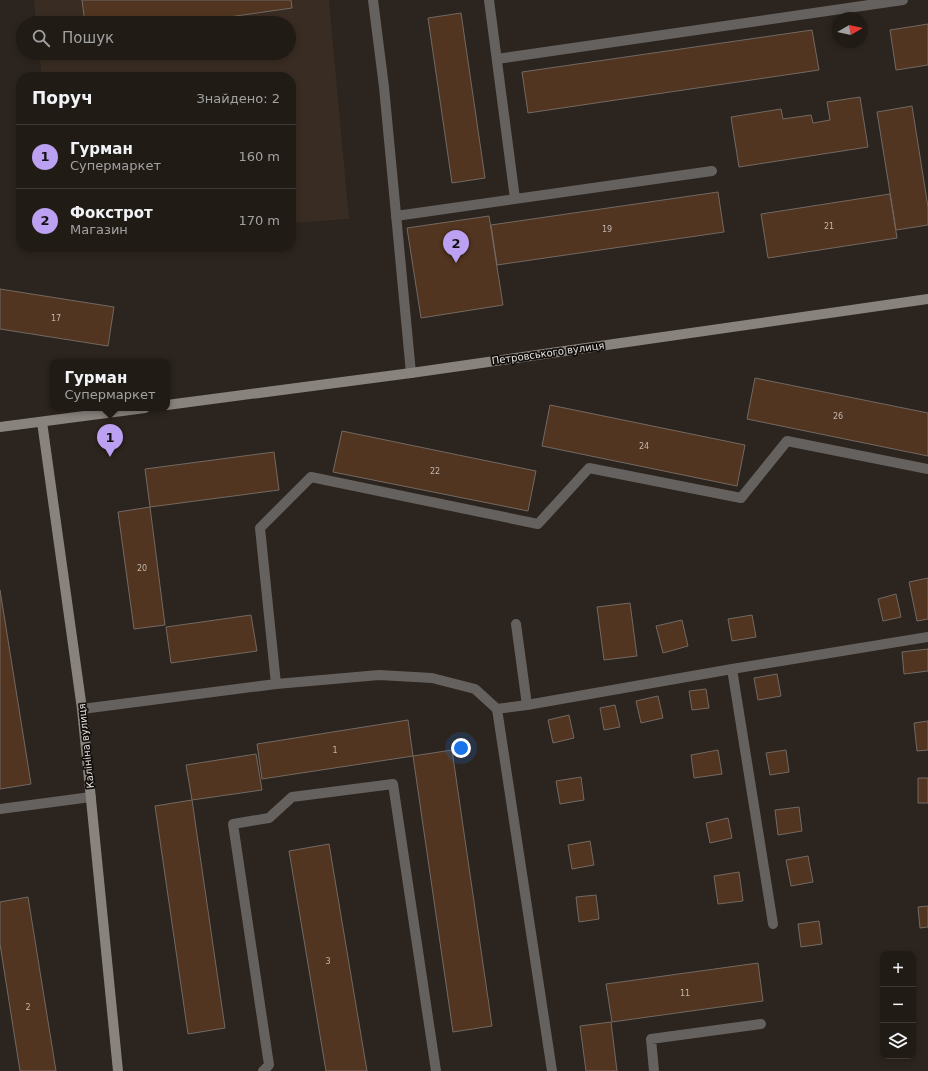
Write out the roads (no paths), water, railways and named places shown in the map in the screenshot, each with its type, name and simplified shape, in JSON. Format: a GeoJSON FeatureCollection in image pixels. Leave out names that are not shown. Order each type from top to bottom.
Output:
{"type":"FeatureCollection","features":[{"type":"Feature","properties":{"kind":"street"},"geometry":{"type":"LineString","coordinates":[[373,0],[384,87],[411,373]]}},
{"type":"Feature","properties":{"kind":"street"},"geometry":{"type":"LineString","coordinates":[[489,0],[515,199]]}},
{"type":"Feature","properties":{"kind":"street"},"geometry":{"type":"LineString","coordinates":[[497,59],[902,0]]}},
{"type":"Feature","properties":{"kind":"street"},"geometry":{"type":"LineString","coordinates":[[396,216],[712,171]]}},
{"type":"Feature","properties":{"kind":"street","name":"Петровського вулиця"},"geometry":{"type":"LineString","coordinates":[[170,405],[411,373],[928,299]]}},
{"type":"Feature","properties":{"kind":"street"},"geometry":{"type":"LineString","coordinates":[[0,427],[123,411]]}},
{"type":"Feature","properties":{"kind":"street","name":"Калініна вулиця"},"geometry":{"type":"LineString","coordinates":[[42,422],[82,709],[118,1071]]}},
{"type":"Feature","properties":{"kind":"street"},"geometry":{"type":"LineString","coordinates":[[276,684],[260,528],[311,477],[538,524],[589,468],[741,498],[787,441],[928,469]]}},
{"type":"Feature","properties":{"kind":"street"},"geometry":{"type":"LineString","coordinates":[[516,624],[527,705]]}},
{"type":"Feature","properties":{"kind":"street"},"geometry":{"type":"LineString","coordinates":[[497,709],[928,637]]}},
{"type":"Feature","properties":{"kind":"street"},"geometry":{"type":"LineString","coordinates":[[732,669],[773,924]]}},
{"type":"Feature","properties":{"kind":"street"},"geometry":{"type":"LineString","coordinates":[[82,709],[276,684],[379,675],[432,678],[475,689],[497,709],[552,1071]]}},
{"type":"Feature","properties":{"kind":"street"},"geometry":{"type":"LineString","coordinates":[[263,1071],[268,1065],[233,824],[269,818],[292,797],[393,784],[436,1071]]}},
{"type":"Feature","properties":{"kind":"street"},"geometry":{"type":"LineString","coordinates":[[0,809],[91,797]]}},
{"type":"Feature","properties":{"kind":"street"},"geometry":{"type":"LineString","coordinates":[[654,1071],[651,1039],[761,1024]]}},
{"type":"Feature","properties":{"kind":"place","name":"Фокстрот"},"geometry":{"type":"Point","coordinates":[456,263]}},
{"type":"Feature","properties":{"kind":"place","name":"Гурман"},"geometry":{"type":"Point","coordinates":[110,457]}}]}
